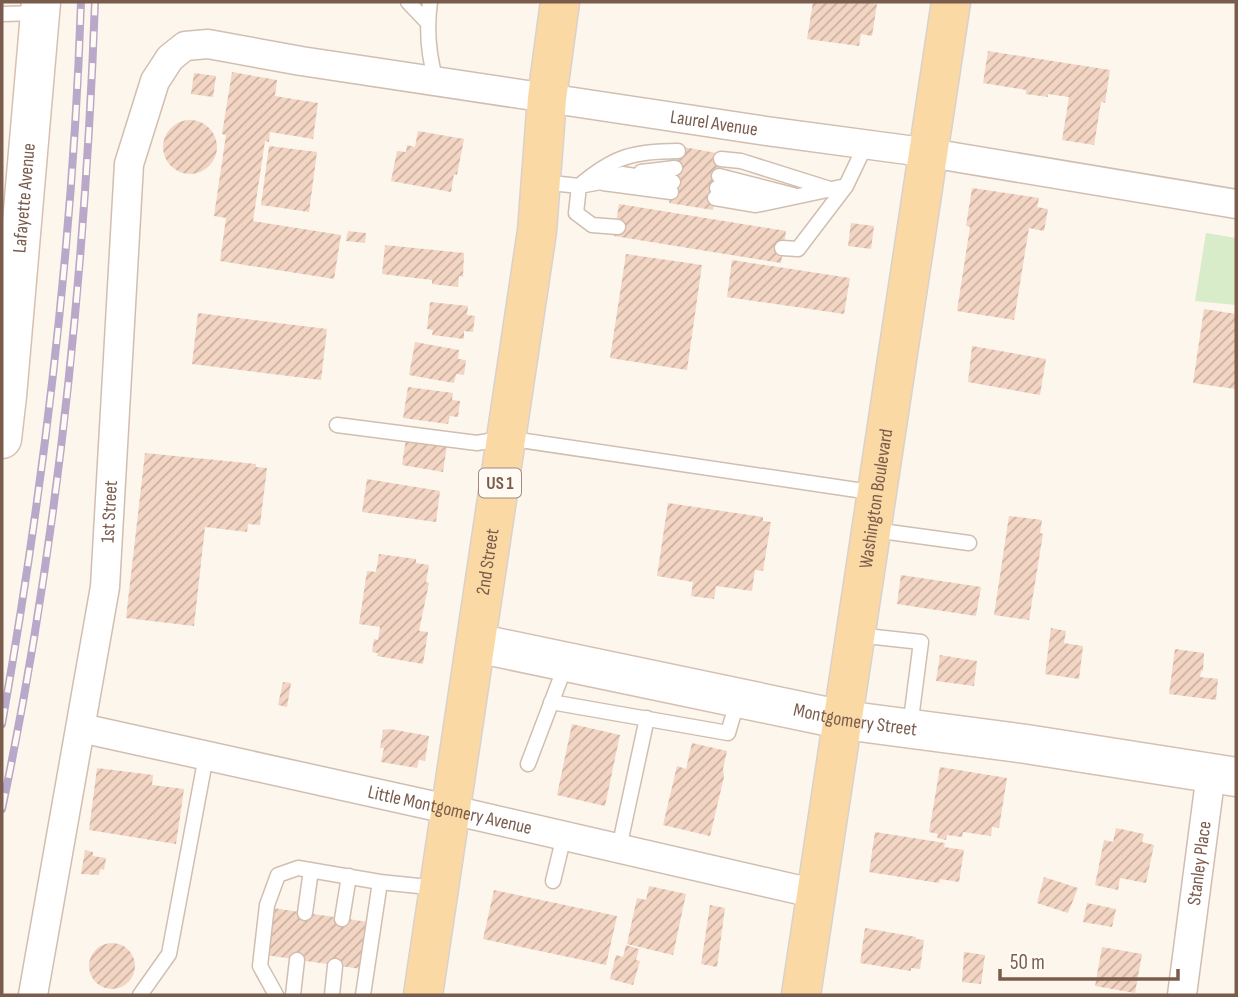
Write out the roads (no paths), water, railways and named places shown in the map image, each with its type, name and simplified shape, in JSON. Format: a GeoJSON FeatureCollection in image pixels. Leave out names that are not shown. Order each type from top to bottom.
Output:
{"type":"FeatureCollection","features":[{"type":"Feature","properties":{"kind":"main road","name":"2nd Street"},"geometry":{"type":"LineString","coordinates":[[422,995],[452,810],[537,231],[547,98],[560,2]]}},
{"type":"Feature","properties":{"kind":"main road","name":"Washington Boulevard"},"geometry":{"type":"LineString","coordinates":[[801,995],[951,2]]}},
{"type":"Feature","properties":{"kind":"street","name":"Lafayette Avenue"},"geometry":{"type":"LineString","coordinates":[[2,439],[16,205],[40,7]]}},
{"type":"Feature","properties":{"kind":"street","name":"Laurel Avenue"},"geometry":{"type":"LineString","coordinates":[[192,44],[208,44],[547,98],[930,153],[1236,204]]}},
{"type":"Feature","properties":{"kind":"street","name":"1st Street"},"geometry":{"type":"LineString","coordinates":[[33,995],[104,587],[129,164],[145,109],[161,69],[170,58],[192,44]]}},
{"type":"Feature","properties":{"kind":"street","name":"Montgomery Street"},"geometry":{"type":"LineString","coordinates":[[476,643],[844,720],[1224,775]]}},
{"type":"Feature","properties":{"kind":"street","name":"Little Montgomery Avenue"},"geometry":{"type":"LineString","coordinates":[[81,728],[817,894]]}},
{"type":"Feature","properties":{"kind":"street","name":"Stanley Place"},"geometry":{"type":"LineString","coordinates":[[1182,995],[1224,775]]}},
{"type":"Feature","properties":{"kind":"lane"},"geometry":{"type":"LineString","coordinates":[[408,2],[428,23]]}},
{"type":"Feature","properties":{"kind":"lane"},"geometry":{"type":"LineString","coordinates":[[430,2],[429,56],[436,81]]}},
{"type":"Feature","properties":{"kind":"lane"},"geometry":{"type":"LineString","coordinates":[[2,14],[40,7]]}},
{"type":"Feature","properties":{"kind":"lane"},"geometry":{"type":"LineString","coordinates":[[782,248],[798,249],[866,144]]}},
{"type":"Feature","properties":{"kind":"lane"},"geometry":{"type":"LineString","coordinates":[[618,227],[592,225],[576,213],[579,186],[598,170],[629,155],[646,151],[678,151]]}},
{"type":"Feature","properties":{"kind":"lane"},"geometry":{"type":"LineString","coordinates":[[721,159],[741,161],[839,188]]}},
{"type":"Feature","properties":{"kind":"lane"},"geometry":{"type":"LineString","coordinates":[[541,182],[579,186],[601,182],[673,181],[622,174],[601,182]]}},
{"type":"Feature","properties":{"kind":"lane"},"geometry":{"type":"LineString","coordinates":[[792,197],[717,188],[756,205],[839,188]]}},
{"type":"Feature","properties":{"kind":"lane"},"geometry":{"type":"LineString","coordinates":[[337,425],[477,443],[506,438],[876,511],[969,543]]}},
{"type":"Feature","properties":{"kind":"lane"},"geometry":{"type":"LineString","coordinates":[[857,635],[921,642],[910,729]]}},
{"type":"Feature","properties":{"kind":"lane"},"geometry":{"type":"LineString","coordinates":[[528,764],[566,663]]}},
{"type":"Feature","properties":{"kind":"lane"},"geometry":{"type":"LineString","coordinates":[[551,702],[728,733],[738,699]]}},
{"type":"Feature","properties":{"kind":"lane"},"geometry":{"type":"LineString","coordinates":[[619,848],[646,719]]}},
{"type":"Feature","properties":{"kind":"lane"},"geometry":{"type":"LineString","coordinates":[[139,995],[169,954],[206,756]]}},
{"type":"Feature","properties":{"kind":"lane"},"geometry":{"type":"LineString","coordinates":[[553,881],[564,836]]}},
{"type":"Feature","properties":{"kind":"lane"},"geometry":{"type":"LineString","coordinates":[[276,995],[260,966],[267,905],[278,875],[298,868],[380,882],[439,888]]}},
{"type":"Feature","properties":{"kind":"lane"},"geometry":{"type":"LineString","coordinates":[[305,913],[311,870]]}},
{"type":"Feature","properties":{"kind":"lane"},"geometry":{"type":"LineString","coordinates":[[342,919],[349,876]]}},
{"type":"Feature","properties":{"kind":"lane"},"geometry":{"type":"LineString","coordinates":[[363,995],[380,882]]}},
{"type":"Feature","properties":{"kind":"lane"},"geometry":{"type":"LineString","coordinates":[[293,995],[297,960]]}},
{"type":"Feature","properties":{"kind":"lane"},"geometry":{"type":"LineString","coordinates":[[332,995],[335,965]]}},
{"type":"Feature","properties":{"kind":"railway"},"geometry":{"type":"LineString","coordinates":[[2,724],[31,544],[64,274],[81,2]]}},
{"type":"Feature","properties":{"kind":"railway"},"geometry":{"type":"LineString","coordinates":[[2,809],[39,609],[66,407],[84,205],[95,2]]}}]}
